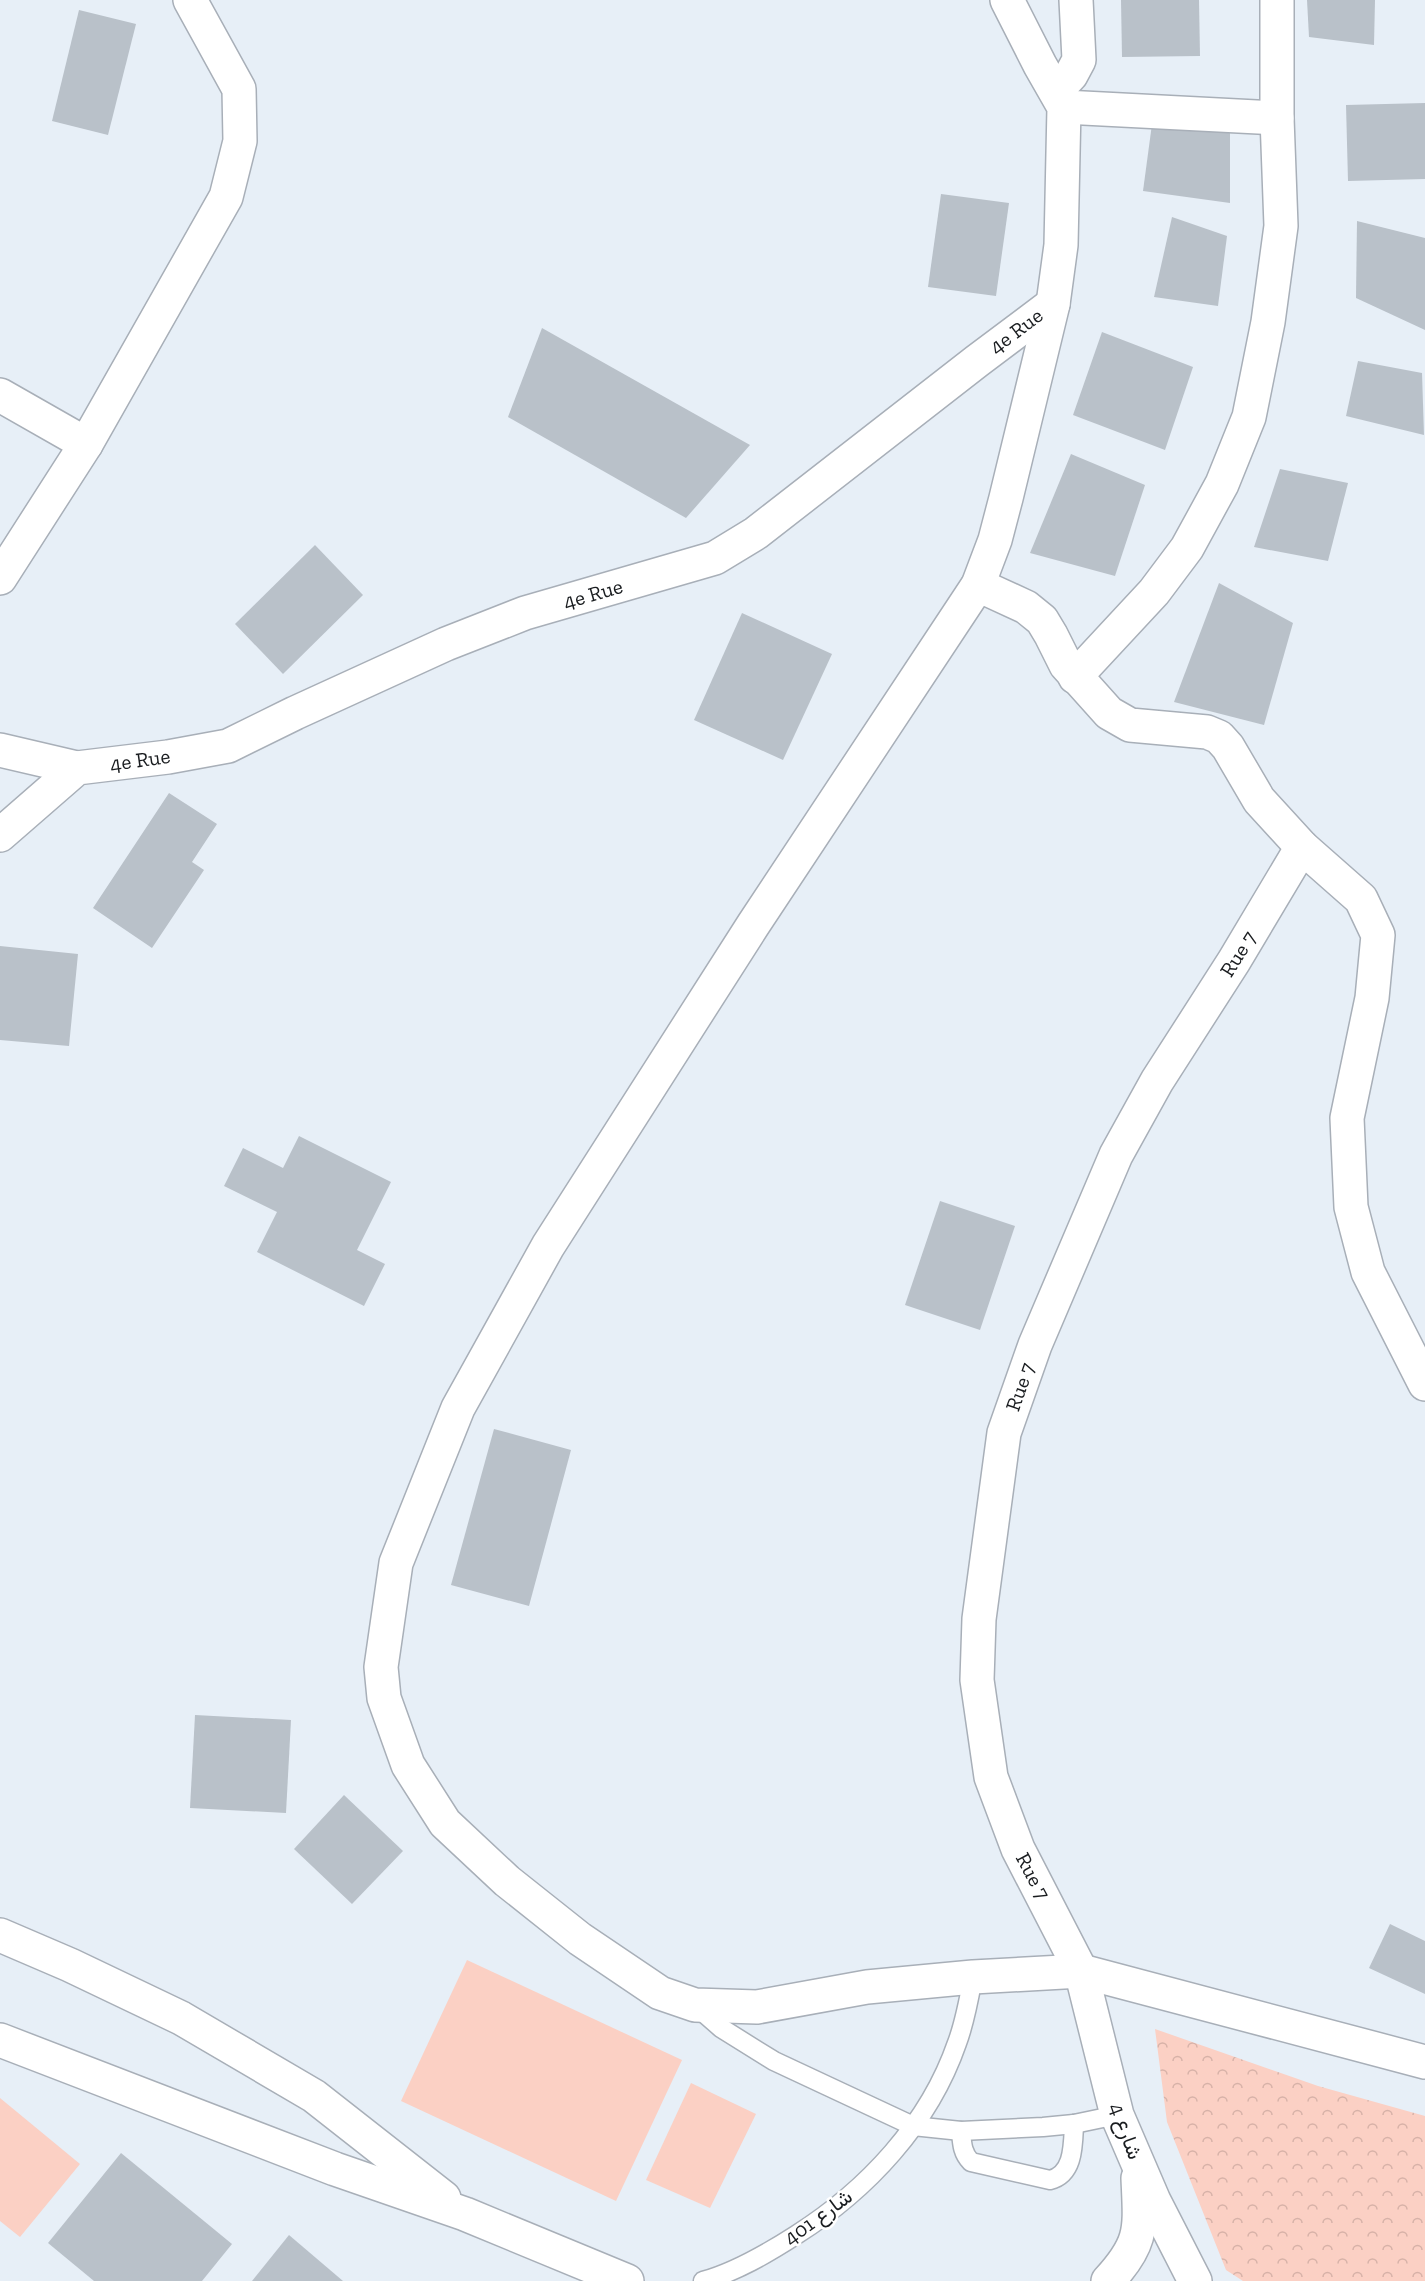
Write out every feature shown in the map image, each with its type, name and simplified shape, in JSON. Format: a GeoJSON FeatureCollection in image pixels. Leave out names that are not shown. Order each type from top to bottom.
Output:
{"type":"FeatureCollection","features":[{"type":"Feature","properties":{"kind":"street"},"geometry":{"type":"LineString","coordinates":[[0,578],[86,444],[226,197],[240,141],[239,89],[190,0]]}},
{"type":"Feature","properties":{"kind":"street"},"geometry":{"type":"LineString","coordinates":[[1007,0],[1060,99]]}},
{"type":"Feature","properties":{"kind":"street"},"geometry":{"type":"LineString","coordinates":[[1076,0],[1079,60],[1060,99],[1061,245],[1053,304],[995,540],[978,585],[753,925],[548,1246],[458,1408],[396,1563],[381,1667],[384,1698],[408,1765],[445,1823],[507,1881],[580,1939],[660,1993],[695,2006],[757,2007],[867,1987],[973,1977],[1081,1971],[1425,2062]]}},
{"type":"Feature","properties":{"kind":"street"},"geometry":{"type":"LineString","coordinates":[[1075,677],[1154,592],[1187,548],[1221,484],[1249,417],[1268,322],[1281,226],[1277,118],[1277,0]]}},
{"type":"Feature","properties":{"kind":"street"},"geometry":{"type":"LineString","coordinates":[[1060,99],[1277,118]]}},
{"type":"Feature","properties":{"kind":"street","name":"4e Rue"},"geometry":{"type":"LineString","coordinates":[[77,768],[168,757],[228,746],[446,644],[525,613],[715,558],[756,533],[1053,304]]}},
{"type":"Feature","properties":{"kind":"street"},"geometry":{"type":"LineString","coordinates":[[0,395],[86,444]]}},
{"type":"Feature","properties":{"kind":"street"},"geometry":{"type":"LineString","coordinates":[[978,585],[1026,607],[1042,620],[1066,665],[1109,713],[1130,725],[1206,732],[1219,737],[1228,747],[1259,800],[1302,847],[1361,899],[1378,935],[1372,998],[1347,1119],[1351,1207],[1368,1272],[1425,1384]]}},
{"type":"Feature","properties":{"kind":"street"},"geometry":{"type":"LineString","coordinates":[[0,750],[77,768]]}},
{"type":"Feature","properties":{"kind":"street"},"geometry":{"type":"LineString","coordinates":[[0,835],[77,768]]}},
{"type":"Feature","properties":{"kind":"street","name":"Rue 7"},"geometry":{"type":"LineString","coordinates":[[1081,1971],[1018,1849],[991,1777],[978,1691],[979,1619],[1004,1433],[1035,1345],[1116,1155],[1157,1081],[1234,961],[1302,847]]}},
{"type":"Feature","properties":{"kind":"street"},"geometry":{"type":"LineString","coordinates":[[0,1935],[70,1965],[181,2018],[314,2096],[465,2214]]}},
{"type":"Feature","properties":{"kind":"street","name":"شارع 4"},"geometry":{"type":"LineString","coordinates":[[1081,1971],[1117,2115],[1178,2251],[1195,2281]]}},
{"type":"Feature","properties":{"kind":"street"},"geometry":{"type":"LineString","coordinates":[[0,2040],[335,2169],[465,2214],[627,2281]]}},
{"type":"Feature","properties":{"kind":"street"},"geometry":{"type":"LineString","coordinates":[[1108,2281],[1132,2252],[1138,2235],[1138,2165]]}},
{"type":"Feature","properties":{"kind":"lane","name":"شارع 401"},"geometry":{"type":"LineString","coordinates":[[703,2281],[766,2254],[827,2216],[877,2172],[913,2126],[939,2083],[957,2043],[973,1977]]}},
{"type":"Feature","properties":{"kind":"lane"},"geometry":{"type":"LineString","coordinates":[[695,2006],[721,2028],[774,2061],[913,2126],[961,2131],[1074,2124],[1117,2115]]}},
{"type":"Feature","properties":{"kind":"lane"},"geometry":{"type":"LineString","coordinates":[[961,2131],[965,2156],[971,2162],[1050,2180],[1064,2172],[1071,2158],[1074,2124]]}},
{"type":"Feature","properties":{"kind":"green space"},"geometry":{"type":"Polygon","coordinates":[[[467,1960],[682,2060],[616,2201],[401,2101],[467,1960]]]}},
{"type":"Feature","properties":{"kind":"green space"},"geometry":{"type":"Polygon","coordinates":[[[1155,2029],[1318,2086],[1425,2116],[1425,2281],[1243,2281],[1226,2270],[1167,2122],[1155,2029]]]}},
{"type":"Feature","properties":{"kind":"green space"},"geometry":{"type":"Polygon","coordinates":[[[691,2083],[756,2114],[710,2208],[646,2180],[691,2083]]]}},
{"type":"Feature","properties":{"kind":"green space"},"geometry":{"type":"Polygon","coordinates":[[[0,2098],[80,2164],[20,2237],[0,2221],[0,2098]]]}},
{"type":"Feature","properties":{"kind":"building"},"geometry":{"type":"Polygon","coordinates":[[[1121,0],[1199,0],[1200,56],[1122,57],[1121,0]]]}},
{"type":"Feature","properties":{"kind":"building"},"geometry":{"type":"Polygon","coordinates":[[[1307,0],[1375,0],[1374,45],[1309,37],[1307,0]]]}},
{"type":"Feature","properties":{"kind":"building"},"geometry":{"type":"Polygon","coordinates":[[[79,10],[136,24],[108,135],[52,121],[79,10]]]}},
{"type":"Feature","properties":{"kind":"building"},"geometry":{"type":"Polygon","coordinates":[[[1425,103],[1425,179],[1348,181],[1346,105],[1425,103]]]}},
{"type":"Feature","properties":{"kind":"building"},"geometry":{"type":"Polygon","coordinates":[[[1152,124],[1230,127],[1230,203],[1143,191],[1152,124]]]}},
{"type":"Feature","properties":{"kind":"building"},"geometry":{"type":"Polygon","coordinates":[[[941,194],[1009,203],[996,296],[928,287],[941,194]]]}},
{"type":"Feature","properties":{"kind":"building"},"geometry":{"type":"Polygon","coordinates":[[[1172,217],[1227,236],[1218,306],[1154,297],[1172,217]]]}},
{"type":"Feature","properties":{"kind":"building"},"geometry":{"type":"Polygon","coordinates":[[[1357,221],[1425,238],[1425,330],[1356,298],[1357,221]]]}},
{"type":"Feature","properties":{"kind":"building"},"geometry":{"type":"Polygon","coordinates":[[[542,328],[750,445],[686,518],[508,417],[542,328]]]}},
{"type":"Feature","properties":{"kind":"building"},"geometry":{"type":"Polygon","coordinates":[[[1102,332],[1193,367],[1165,450],[1073,415],[1102,332]]]}},
{"type":"Feature","properties":{"kind":"building"},"geometry":{"type":"Polygon","coordinates":[[[1358,361],[1422,373],[1424,435],[1346,416],[1358,361]]]}},
{"type":"Feature","properties":{"kind":"building"},"geometry":{"type":"Polygon","coordinates":[[[1071,454],[1145,485],[1115,576],[1030,553],[1071,454]]]}},
{"type":"Feature","properties":{"kind":"building"},"geometry":{"type":"Polygon","coordinates":[[[1280,469],[1348,483],[1328,561],[1254,547],[1280,469]]]}},
{"type":"Feature","properties":{"kind":"building"},"geometry":{"type":"Polygon","coordinates":[[[315,545],[363,595],[283,674],[235,624],[315,545]]]}},
{"type":"Feature","properties":{"kind":"building"},"geometry":{"type":"Polygon","coordinates":[[[1219,583],[1293,623],[1264,725],[1174,702],[1219,583]]]}},
{"type":"Feature","properties":{"kind":"building"},"geometry":{"type":"Polygon","coordinates":[[[742,613],[832,654],[783,760],[694,720],[742,613]]]}},
{"type":"Feature","properties":{"kind":"building"},"geometry":{"type":"Polygon","coordinates":[[[169,793],[217,824],[192,862],[204,870],[152,948],[93,908],[169,793]]]}},
{"type":"Feature","properties":{"kind":"building"},"geometry":{"type":"Polygon","coordinates":[[[0,946],[78,954],[69,1046],[0,1040],[0,946]]]}},
{"type":"Feature","properties":{"kind":"building"},"geometry":{"type":"Polygon","coordinates":[[[299,1136],[391,1182],[357,1250],[385,1264],[364,1306],[257,1252],[277,1212],[224,1186],[243,1148],[283,1168],[299,1136]]]}},
{"type":"Feature","properties":{"kind":"building"},"geometry":{"type":"Polygon","coordinates":[[[940,1201],[1015,1226],[980,1330],[905,1305],[940,1201]]]}},
{"type":"Feature","properties":{"kind":"building"},"geometry":{"type":"Polygon","coordinates":[[[494,1429],[571,1450],[529,1606],[451,1585],[494,1429]]]}},
{"type":"Feature","properties":{"kind":"building"},"geometry":{"type":"Polygon","coordinates":[[[195,1715],[291,1720],[286,1813],[190,1808],[195,1715]]]}},
{"type":"Feature","properties":{"kind":"building"},"geometry":{"type":"Polygon","coordinates":[[[344,1795],[403,1851],[352,1904],[294,1849],[344,1795]]]}},
{"type":"Feature","properties":{"kind":"building"},"geometry":{"type":"Polygon","coordinates":[[[1390,1924],[1425,1941],[1425,1994],[1369,1968],[1390,1924]]]}},
{"type":"Feature","properties":{"kind":"building"},"geometry":{"type":"Polygon","coordinates":[[[121,2153],[232,2244],[202,2281],[94,2281],[48,2243],[121,2153]]]}},
{"type":"Feature","properties":{"kind":"building"},"geometry":{"type":"Polygon","coordinates":[[[289,2235],[343,2281],[252,2281],[289,2235]]]}}]}
